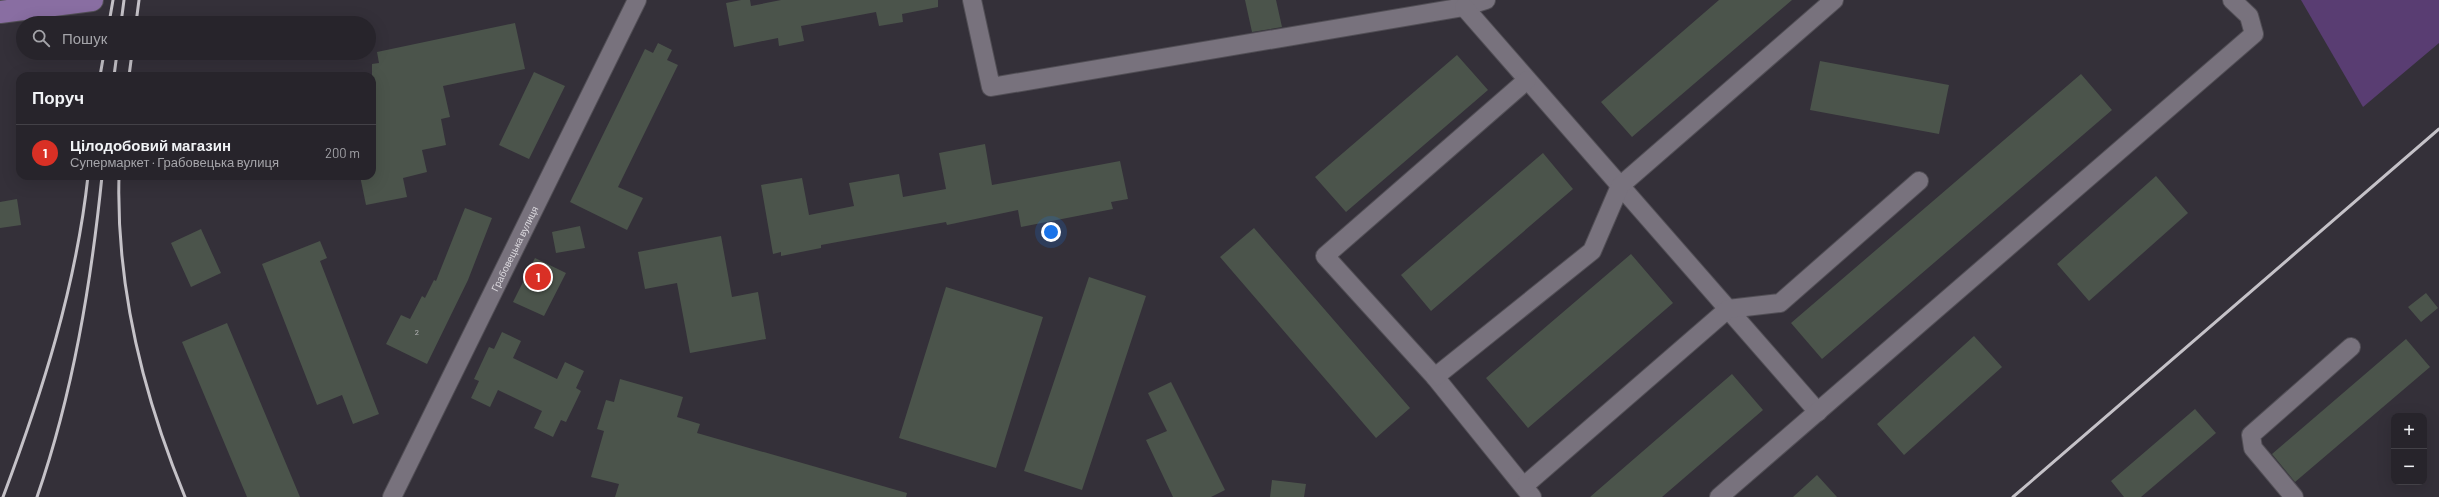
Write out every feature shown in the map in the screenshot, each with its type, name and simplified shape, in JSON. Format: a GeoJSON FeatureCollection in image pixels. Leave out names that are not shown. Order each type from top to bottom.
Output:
{"type":"FeatureCollection","features":[{"type":"Feature","properties":{"kind":"main road"},"geometry":{"type":"LineString","coordinates":[[0,12],[92,0]]}},
{"type":"Feature","properties":{"kind":"street","name":"Грабовецька вулиця"},"geometry":{"type":"LineString","coordinates":[[392,497],[637,0]]}},
{"type":"Feature","properties":{"kind":"street"},"geometry":{"type":"LineString","coordinates":[[972,0],[991,87],[1464,7],[1486,0]]}},
{"type":"Feature","properties":{"kind":"street"},"geometry":{"type":"LineString","coordinates":[[1435,377],[1592,251],[1620,186],[1834,0]]}},
{"type":"Feature","properties":{"kind":"street"},"geometry":{"type":"LineString","coordinates":[[1719,497],[2254,34],[2249,16],[2232,0]]}},
{"type":"Feature","properties":{"kind":"street"},"geometry":{"type":"LineString","coordinates":[[1464,7],[1818,412]]}},
{"type":"Feature","properties":{"kind":"street"},"geometry":{"type":"LineString","coordinates":[[1527,80],[1324,256],[1435,377],[1528,492],[1728,309],[1780,303],[1919,181]]}},
{"type":"Feature","properties":{"kind":"street"},"geometry":{"type":"LineString","coordinates":[[2294,497],[2253,448],[2251,435],[2351,347]]}},
{"type":"Feature","properties":{"kind":"shaded area"},"geometry":{"type":"Polygon","coordinates":[[[2301,0],[2439,0],[2439,43],[2363,107],[2301,0]]]}},
{"type":"Feature","properties":{"kind":"building"},"geometry":{"type":"Polygon","coordinates":[[[750,0],[751,6],[781,0],[938,0],[938,7],[902,14],[903,22],[879,26],[876,12],[801,26],[804,41],[779,46],[778,38],[734,47],[726,3],[750,0]]]}},
{"type":"Feature","properties":{"kind":"building"},"geometry":{"type":"Polygon","coordinates":[[[1245,0],[1276,0],[1282,27],[1252,32],[1245,0]]]}},
{"type":"Feature","properties":{"kind":"building"},"geometry":{"type":"Polygon","coordinates":[[[1719,0],[1792,0],[1632,137],[1601,102],[1719,0]]]}},
{"type":"Feature","properties":{"kind":"building"},"geometry":{"type":"Polygon","coordinates":[[[515,23],[525,69],[443,86],[450,117],[441,119],[446,145],[422,150],[427,172],[403,178],[407,197],[366,205],[361,180],[376,180],[376,72],[372,72],[372,64],[379,63],[377,52],[515,23]]]}},
{"type":"Feature","properties":{"kind":"building"},"geometry":{"type":"Polygon","coordinates":[[[658,43],[672,50],[667,60],[678,65],[618,187],[643,198],[627,230],[570,202],[645,49],[653,53],[658,43]]]}},
{"type":"Feature","properties":{"kind":"building"},"geometry":{"type":"Polygon","coordinates":[[[1457,55],[1488,90],[1346,212],[1315,177],[1457,55]]]}},
{"type":"Feature","properties":{"kind":"building"},"geometry":{"type":"Polygon","coordinates":[[[1820,61],[1949,85],[1939,134],[1810,110],[1820,61]]]}},
{"type":"Feature","properties":{"kind":"building"},"geometry":{"type":"Polygon","coordinates":[[[534,72],[565,86],[529,159],[499,145],[534,72]]]}},
{"type":"Feature","properties":{"kind":"building"},"geometry":{"type":"Polygon","coordinates":[[[2081,74],[2112,110],[1822,359],[1791,323],[2081,74]]]}},
{"type":"Feature","properties":{"kind":"building"},"geometry":{"type":"Polygon","coordinates":[[[985,144],[992,185],[1120,161],[1128,199],[1111,202],[1113,209],[1021,227],[1018,210],[947,225],[946,222],[821,245],[821,248],[781,256],[781,252],[773,254],[761,185],[802,178],[809,215],[854,206],[849,183],[899,174],[903,197],[946,189],[939,153],[985,144]]]}},
{"type":"Feature","properties":{"kind":"building"},"geometry":{"type":"Polygon","coordinates":[[[1543,153],[1573,189],[1431,311],[1401,275],[1543,153]]]}},
{"type":"Feature","properties":{"kind":"building"},"geometry":{"type":"Polygon","coordinates":[[[2156,176],[2188,213],[2089,301],[2057,264],[2156,176]]]}},
{"type":"Feature","properties":{"kind":"building"},"geometry":{"type":"Polygon","coordinates":[[[17,199],[21,225],[0,228],[0,202],[17,199]]]}},
{"type":"Feature","properties":{"kind":"building"},"geometry":{"type":"Polygon","coordinates":[[[465,208],[492,218],[468,280],[427,364],[386,344],[401,315],[410,319],[422,296],[425,298],[434,280],[436,281],[465,208]]]}},
{"type":"Feature","properties":{"kind":"building"},"geometry":{"type":"Polygon","coordinates":[[[580,226],[585,248],[556,253],[552,232],[580,226]]]}},
{"type":"Feature","properties":{"kind":"building"},"geometry":{"type":"Polygon","coordinates":[[[1254,228],[1410,408],[1376,438],[1220,257],[1254,228]]]}},
{"type":"Feature","properties":{"kind":"building"},"geometry":{"type":"Polygon","coordinates":[[[201,229],[221,273],[191,287],[171,243],[201,229]]]}},
{"type":"Feature","properties":{"kind":"building"},"geometry":{"type":"Polygon","coordinates":[[[721,236],[732,297],[758,292],[766,339],[690,353],[677,283],[645,289],[638,252],[721,236]]]}},
{"type":"Feature","properties":{"kind":"building"},"geometry":{"type":"Polygon","coordinates":[[[320,241],[327,258],[320,261],[379,414],[353,424],[342,395],[317,405],[262,264],[320,241]]]}},
{"type":"Feature","properties":{"kind":"building"},"geometry":{"type":"Polygon","coordinates":[[[1631,254],[1673,303],[1528,428],[1486,378],[1631,254]]]}},
{"type":"Feature","properties":{"kind":"building"},"geometry":{"type":"Polygon","coordinates":[[[535,258],[566,273],[544,316],[513,302],[535,258]]]}},
{"type":"Feature","properties":{"kind":"building"},"geometry":{"type":"Polygon","coordinates":[[[1089,277],[1146,296],[1082,490],[1024,471],[1089,277]]]}},
{"type":"Feature","properties":{"kind":"building"},"geometry":{"type":"Polygon","coordinates":[[[946,287],[1043,317],[996,468],[899,438],[946,287]]]}},
{"type":"Feature","properties":{"kind":"building"},"geometry":{"type":"Polygon","coordinates":[[[2426,293],[2438,308],[2421,322],[2408,307],[2426,293]]]}},
{"type":"Feature","properties":{"kind":"building"},"geometry":{"type":"Polygon","coordinates":[[[227,323],[300,497],[247,497],[182,342],[227,323]]]}},
{"type":"Feature","properties":{"kind":"building"},"geometry":{"type":"Polygon","coordinates":[[[502,332],[521,341],[513,358],[557,379],[565,362],[584,371],[576,388],[581,391],[566,422],[561,420],[553,437],[534,428],[542,411],[498,390],[490,407],[471,398],[479,381],[474,379],[489,347],[494,349],[502,332]]]}},
{"type":"Feature","properties":{"kind":"building"},"geometry":{"type":"Polygon","coordinates":[[[1974,336],[2002,367],[1904,455],[1877,424],[1974,336]]]}},
{"type":"Feature","properties":{"kind":"building"},"geometry":{"type":"Polygon","coordinates":[[[2406,339],[2430,367],[2295,482],[2272,454],[2406,339]]]}},
{"type":"Feature","properties":{"kind":"building"},"geometry":{"type":"Polygon","coordinates":[[[1732,374],[1763,410],[1662,497],[1590,497],[1732,374]]]}},
{"type":"Feature","properties":{"kind":"building"},"geometry":{"type":"Polygon","coordinates":[[[620,379],[683,397],[677,417],[700,424],[697,433],[907,493],[906,497],[615,497],[619,484],[591,477],[604,431],[597,429],[606,400],[614,402],[620,379]]]}},
{"type":"Feature","properties":{"kind":"building"},"geometry":{"type":"Polygon","coordinates":[[[1171,382],[1225,490],[1211,497],[1173,497],[1146,440],[1167,431],[1148,393],[1171,382]]]}},
{"type":"Feature","properties":{"kind":"building"},"geometry":{"type":"Polygon","coordinates":[[[2195,409],[2216,433],[2141,497],[2124,497],[2111,481],[2195,409]]]}},
{"type":"Feature","properties":{"kind":"building"},"geometry":{"type":"Polygon","coordinates":[[[1817,475],[1837,497],[1793,497],[1817,475]]]}},
{"type":"Feature","properties":{"kind":"building"},"geometry":{"type":"Polygon","coordinates":[[[1272,480],[1306,484],[1304,497],[1270,497],[1272,480]]]}},
{"type":"Feature","properties":{"kind":"railway"},"geometry":{"type":"LineString","coordinates":[[110,16],[113,0]]}},
{"type":"Feature","properties":{"kind":"railway"},"geometry":{"type":"LineString","coordinates":[[122,16],[124,0]]}},
{"type":"Feature","properties":{"kind":"railway"},"geometry":{"type":"LineString","coordinates":[[137,16],[139,0]]}},
{"type":"Feature","properties":{"kind":"railway"},"geometry":{"type":"LineString","coordinates":[[101,72],[103,60]]}},
{"type":"Feature","properties":{"kind":"railway"},"geometry":{"type":"LineString","coordinates":[[115,72],[116,60]]}},
{"type":"Feature","properties":{"kind":"railway"},"geometry":{"type":"LineString","coordinates":[[130,72],[131,60]]}},
{"type":"Feature","properties":{"kind":"railway"},"geometry":{"type":"LineString","coordinates":[[2013,497],[2439,129]]}},
{"type":"Feature","properties":{"kind":"railway"},"geometry":{"type":"LineString","coordinates":[[3,497],[31,419],[56,339],[75,258],[83,217],[88,180]]}},
{"type":"Feature","properties":{"kind":"railway"},"geometry":{"type":"LineString","coordinates":[[37,497],[61,418],[79,338],[98,217],[102,180]]}},
{"type":"Feature","properties":{"kind":"railway"},"geometry":{"type":"LineString","coordinates":[[119,180],[119,217],[122,259],[127,299],[135,340],[157,419],[185,497]]}},
{"type":"Feature","properties":{"kind":"place","name":"Цілодобовий магазин"},"geometry":{"type":"Point","coordinates":[538,277]}}]}
